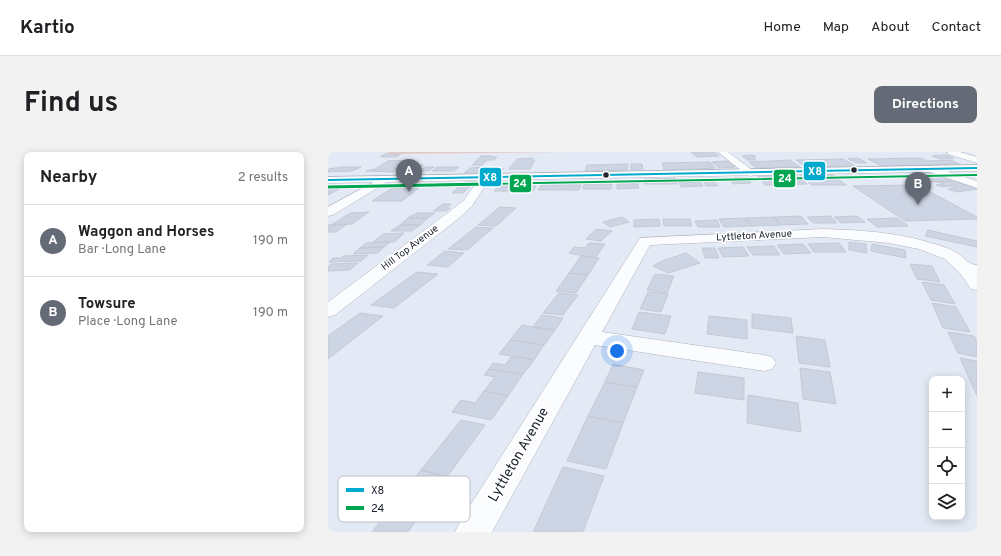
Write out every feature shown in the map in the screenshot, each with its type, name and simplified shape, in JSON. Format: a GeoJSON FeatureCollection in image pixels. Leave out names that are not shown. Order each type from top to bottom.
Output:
{"type":"FeatureCollection","features":[{"type":"Feature","properties":{"kind":"street"},"geometry":{"type":"LineString","coordinates":[[722,152],[751,173]]}},
{"type":"Feature","properties":{"kind":"street"},"geometry":{"type":"LineString","coordinates":[[951,152],[977,160]]}},
{"type":"Feature","properties":{"kind":"street"},"geometry":{"type":"LineString","coordinates":[[328,180],[977,168]]}},
{"type":"Feature","properties":{"kind":"street"},"geometry":{"type":"LineString","coordinates":[[930,170],[977,185]]}},
{"type":"Feature","properties":{"kind":"street","name":"Hill Top Avenue"},"geometry":{"type":"LineString","coordinates":[[328,311],[454,215],[468,203],[485,178]]}},
{"type":"Feature","properties":{"kind":"street"},"geometry":{"type":"LineString","coordinates":[[328,212],[383,180]]}},
{"type":"Feature","properties":{"kind":"street","name":"Lyttleton Avenue"},"geometry":{"type":"LineString","coordinates":[[473,532],[645,241],[823,233],[849,234],[902,242],[934,249],[949,255],[974,275]]}},
{"type":"Feature","properties":{"kind":"street"},"geometry":{"type":"LineString","coordinates":[[588,337],[764,363]]}},
{"type":"Feature","properties":{"kind":"shaded area"},"geometry":{"type":"Polygon","coordinates":[[[389,152],[567,152],[385,154],[389,152]]]}},
{"type":"Feature","properties":{"kind":"building"},"geometry":{"type":"Polygon","coordinates":[[[691,152],[714,152],[719,156],[697,157],[691,152]]]}},
{"type":"Feature","properties":{"kind":"building"},"geometry":{"type":"Polygon","coordinates":[[[385,154],[401,154],[396,157],[380,157],[385,154]]]}},
{"type":"Feature","properties":{"kind":"building"},"geometry":{"type":"Polygon","coordinates":[[[754,155],[756,157],[752,157],[756,160],[748,160],[742,156],[754,155]]]}},
{"type":"Feature","properties":{"kind":"building"},"geometry":{"type":"Polygon","coordinates":[[[945,155],[954,158],[940,159],[932,156],[945,155]]]}},
{"type":"Feature","properties":{"kind":"building"},"geometry":{"type":"Polygon","coordinates":[[[481,156],[497,157],[494,160],[487,160],[482,165],[472,165],[481,156]]]}},
{"type":"Feature","properties":{"kind":"building"},"geometry":{"type":"Polygon","coordinates":[[[533,158],[531,160],[535,160],[530,169],[509,169],[517,159],[533,158]]]}},
{"type":"Feature","properties":{"kind":"building"},"geometry":{"type":"Polygon","coordinates":[[[858,158],[867,163],[857,163],[848,159],[858,158]]]}},
{"type":"Feature","properties":{"kind":"building"},"geometry":{"type":"Polygon","coordinates":[[[920,158],[927,161],[951,160],[959,164],[881,166],[868,159],[920,158]]]}},
{"type":"Feature","properties":{"kind":"building"},"geometry":{"type":"Polygon","coordinates":[[[843,159],[855,166],[805,167],[796,160],[843,159]]]}},
{"type":"Feature","properties":{"kind":"building"},"geometry":{"type":"Polygon","coordinates":[[[411,160],[393,172],[366,171],[375,169],[388,161],[411,160]]]}},
{"type":"Feature","properties":{"kind":"building"},"geometry":{"type":"Polygon","coordinates":[[[790,160],[800,167],[756,168],[749,162],[790,160]]]}},
{"type":"Feature","properties":{"kind":"building"},"geometry":{"type":"Polygon","coordinates":[[[727,161],[735,167],[719,168],[712,162],[727,161]]]}},
{"type":"Feature","properties":{"kind":"building"},"geometry":{"type":"Polygon","coordinates":[[[710,162],[715,168],[664,170],[662,163],[710,162]]]}},
{"type":"Feature","properties":{"kind":"building"},"geometry":{"type":"Polygon","coordinates":[[[628,164],[627,170],[585,171],[587,165],[628,164]]]}},
{"type":"Feature","properties":{"kind":"building"},"geometry":{"type":"Polygon","coordinates":[[[631,164],[642,164],[643,170],[631,170],[631,164]]]}},
{"type":"Feature","properties":{"kind":"building"},"geometry":{"type":"Polygon","coordinates":[[[411,165],[423,165],[416,170],[407,170],[410,168],[406,168],[411,165]]]}},
{"type":"Feature","properties":{"kind":"building"},"geometry":{"type":"Polygon","coordinates":[[[341,167],[361,167],[352,171],[328,172],[329,169],[341,167]]]}},
{"type":"Feature","properties":{"kind":"building"},"geometry":{"type":"Polygon","coordinates":[[[425,167],[434,167],[428,171],[418,171],[425,167]]]}},
{"type":"Feature","properties":{"kind":"building"},"geometry":{"type":"Polygon","coordinates":[[[437,167],[459,167],[454,171],[432,171],[437,167]]]}},
{"type":"Feature","properties":{"kind":"building"},"geometry":{"type":"Polygon","coordinates":[[[482,167],[477,173],[464,173],[470,168],[482,167]]]}},
{"type":"Feature","properties":{"kind":"building"},"geometry":{"type":"Polygon","coordinates":[[[490,169],[504,169],[500,173],[486,173],[490,169]]]}},
{"type":"Feature","properties":{"kind":"building"},"geometry":{"type":"Polygon","coordinates":[[[912,172],[927,172],[952,181],[931,182],[912,172]]]}},
{"type":"Feature","properties":{"kind":"building"},"geometry":{"type":"Polygon","coordinates":[[[832,174],[846,185],[812,185],[800,175],[832,174]]]}},
{"type":"Feature","properties":{"kind":"building"},"geometry":{"type":"Polygon","coordinates":[[[797,175],[807,184],[765,185],[758,176],[797,175]]]}},
{"type":"Feature","properties":{"kind":"building"},"geometry":{"type":"Polygon","coordinates":[[[675,178],[677,184],[645,184],[644,179],[675,178]]]}},
{"type":"Feature","properties":{"kind":"building"},"geometry":{"type":"Polygon","coordinates":[[[735,178],[746,178],[751,183],[733,184],[731,181],[737,181],[735,178]]]}},
{"type":"Feature","properties":{"kind":"building"},"geometry":{"type":"Polygon","coordinates":[[[703,181],[714,181],[718,186],[706,186],[703,181]]]}},
{"type":"Feature","properties":{"kind":"building"},"geometry":{"type":"Polygon","coordinates":[[[952,181],[977,189],[957,192],[948,189],[956,188],[950,186],[943,187],[936,185],[944,184],[937,182],[952,181]]]}},
{"type":"Feature","properties":{"kind":"building"},"geometry":{"type":"Polygon","coordinates":[[[464,182],[475,182],[463,193],[452,193],[464,182]]]}},
{"type":"Feature","properties":{"kind":"building"},"geometry":{"type":"Polygon","coordinates":[[[679,182],[700,182],[703,186],[681,187],[679,182]]]}},
{"type":"Feature","properties":{"kind":"building"},"geometry":{"type":"Polygon","coordinates":[[[584,184],[612,184],[611,189],[583,189],[584,184]]]}},
{"type":"Feature","properties":{"kind":"building"},"geometry":{"type":"Polygon","coordinates":[[[617,184],[638,184],[639,188],[617,189],[617,184]]]}},
{"type":"Feature","properties":{"kind":"building"},"geometry":{"type":"Polygon","coordinates":[[[541,185],[581,185],[579,190],[538,190],[541,185]]]}},
{"type":"Feature","properties":{"kind":"building"},"geometry":{"type":"Polygon","coordinates":[[[917,185],[977,217],[977,219],[905,221],[853,186],[917,185]]]}},
{"type":"Feature","properties":{"kind":"building"},"geometry":{"type":"Polygon","coordinates":[[[499,186],[536,186],[533,191],[494,191],[499,186]]]}},
{"type":"Feature","properties":{"kind":"building"},"geometry":{"type":"Polygon","coordinates":[[[343,187],[328,195],[328,188],[343,187]]]}},
{"type":"Feature","properties":{"kind":"building"},"geometry":{"type":"Polygon","coordinates":[[[398,188],[419,188],[402,201],[372,201],[389,190],[398,188]]]}},
{"type":"Feature","properties":{"kind":"building"},"geometry":{"type":"Polygon","coordinates":[[[443,204],[451,204],[446,208],[450,208],[446,211],[433,211],[443,204]]]}},
{"type":"Feature","properties":{"kind":"building"},"geometry":{"type":"Polygon","coordinates":[[[500,207],[516,208],[496,226],[478,225],[500,207]]]}},
{"type":"Feature","properties":{"kind":"building"},"geometry":{"type":"Polygon","coordinates":[[[369,212],[352,224],[331,225],[350,213],[369,212]]]}},
{"type":"Feature","properties":{"kind":"building"},"geometry":{"type":"Polygon","coordinates":[[[417,213],[435,213],[428,218],[408,218],[417,213]]]}},
{"type":"Feature","properties":{"kind":"building"},"geometry":{"type":"Polygon","coordinates":[[[801,216],[808,224],[781,225],[774,217],[801,216]]]}},
{"type":"Feature","properties":{"kind":"building"},"geometry":{"type":"Polygon","coordinates":[[[830,216],[837,223],[813,223],[807,217],[830,216]]]}},
{"type":"Feature","properties":{"kind":"building"},"geometry":{"type":"Polygon","coordinates":[[[857,216],[865,222],[841,223],[834,217],[857,216]]]}},
{"type":"Feature","properties":{"kind":"building"},"geometry":{"type":"Polygon","coordinates":[[[622,217],[629,222],[610,227],[603,222],[622,217]]]}},
{"type":"Feature","properties":{"kind":"building"},"geometry":{"type":"Polygon","coordinates":[[[774,217],[781,225],[752,226],[746,218],[774,217]]]}},
{"type":"Feature","properties":{"kind":"building"},"geometry":{"type":"Polygon","coordinates":[[[408,218],[428,218],[420,225],[400,225],[408,218]]]}},
{"type":"Feature","properties":{"kind":"building"},"geometry":{"type":"Polygon","coordinates":[[[746,218],[752,226],[724,227],[719,219],[746,218]]]}},
{"type":"Feature","properties":{"kind":"building"},"geometry":{"type":"Polygon","coordinates":[[[897,218],[908,226],[877,227],[867,219],[897,218]]]}},
{"type":"Feature","properties":{"kind":"building"},"geometry":{"type":"Polygon","coordinates":[[[659,219],[660,226],[634,227],[634,220],[659,219]]]}},
{"type":"Feature","properties":{"kind":"building"},"geometry":{"type":"Polygon","coordinates":[[[663,219],[690,219],[692,226],[664,226],[663,219]]]}},
{"type":"Feature","properties":{"kind":"building"},"geometry":{"type":"Polygon","coordinates":[[[717,220],[720,227],[698,227],[695,221],[717,220]]]}},
{"type":"Feature","properties":{"kind":"building"},"geometry":{"type":"Polygon","coordinates":[[[347,224],[336,232],[328,232],[328,225],[347,224]]]}},
{"type":"Feature","properties":{"kind":"building"},"geometry":{"type":"Polygon","coordinates":[[[400,225],[420,225],[412,231],[391,231],[400,225]]]}},
{"type":"Feature","properties":{"kind":"building"},"geometry":{"type":"Polygon","coordinates":[[[476,227],[493,228],[467,250],[448,249],[476,227]]]}},
{"type":"Feature","properties":{"kind":"building"},"geometry":{"type":"Polygon","coordinates":[[[596,229],[612,231],[601,241],[586,239],[596,229]]]}},
{"type":"Feature","properties":{"kind":"building"},"geometry":{"type":"Polygon","coordinates":[[[928,230],[977,241],[977,247],[925,236],[928,230]]]}},
{"type":"Feature","properties":{"kind":"building"},"geometry":{"type":"Polygon","coordinates":[[[404,233],[395,242],[373,242],[383,234],[404,233]]]}},
{"type":"Feature","properties":{"kind":"building"},"geometry":{"type":"Polygon","coordinates":[[[390,242],[384,247],[360,248],[366,243],[390,242]]]}},
{"type":"Feature","properties":{"kind":"building"},"geometry":{"type":"Polygon","coordinates":[[[849,242],[866,244],[867,253],[849,250],[849,242]]]}},
{"type":"Feature","properties":{"kind":"building"},"geometry":{"type":"Polygon","coordinates":[[[589,243],[605,244],[595,258],[569,253],[574,247],[585,248],[589,243]]]}},
{"type":"Feature","properties":{"kind":"building"},"geometry":{"type":"Polygon","coordinates":[[[839,243],[846,252],[814,252],[808,244],[839,243]]]}},
{"type":"Feature","properties":{"kind":"building"},"geometry":{"type":"Polygon","coordinates":[[[803,244],[811,253],[784,254],[777,245],[803,244]]]}},
{"type":"Feature","properties":{"kind":"building"},"geometry":{"type":"Polygon","coordinates":[[[872,244],[905,250],[906,258],[871,251],[872,244]]]}},
{"type":"Feature","properties":{"kind":"building"},"geometry":{"type":"Polygon","coordinates":[[[774,246],[780,255],[753,255],[747,247],[774,246]]]}},
{"type":"Feature","properties":{"kind":"building"},"geometry":{"type":"Polygon","coordinates":[[[384,247],[378,253],[353,254],[360,248],[384,247]]]}},
{"type":"Feature","properties":{"kind":"building"},"geometry":{"type":"Polygon","coordinates":[[[743,247],[749,256],[723,257],[718,248],[743,247]]]}},
{"type":"Feature","properties":{"kind":"building"},"geometry":{"type":"Polygon","coordinates":[[[702,248],[715,248],[719,258],[705,258],[702,248]]]}},
{"type":"Feature","properties":{"kind":"building"},"geometry":{"type":"Polygon","coordinates":[[[445,251],[464,253],[448,267],[427,265],[445,251]]]}},
{"type":"Feature","properties":{"kind":"building"},"geometry":{"type":"Polygon","coordinates":[[[686,253],[700,263],[668,273],[653,266],[662,261],[686,253]]]}},
{"type":"Feature","properties":{"kind":"building"},"geometry":{"type":"Polygon","coordinates":[[[368,255],[361,261],[329,262],[333,258],[341,258],[343,256],[368,255]]]}},
{"type":"Feature","properties":{"kind":"building"},"geometry":{"type":"Polygon","coordinates":[[[581,256],[599,258],[588,275],[569,273],[581,256]]]}},
{"type":"Feature","properties":{"kind":"building"},"geometry":{"type":"Polygon","coordinates":[[[358,263],[350,270],[328,271],[328,267],[331,264],[358,263]]]}},
{"type":"Feature","properties":{"kind":"building"},"geometry":{"type":"Polygon","coordinates":[[[910,264],[932,266],[940,282],[917,279],[910,264]]]}},
{"type":"Feature","properties":{"kind":"building"},"geometry":{"type":"Polygon","coordinates":[[[417,272],[438,274],[394,308],[371,305],[417,272]]]}},
{"type":"Feature","properties":{"kind":"building"},"geometry":{"type":"Polygon","coordinates":[[[569,273],[588,275],[576,293],[556,291],[569,273]]]}},
{"type":"Feature","properties":{"kind":"building"},"geometry":{"type":"Polygon","coordinates":[[[655,274],[674,276],[667,293],[647,290],[655,274]]]}},
{"type":"Feature","properties":{"kind":"building"},"geometry":{"type":"Polygon","coordinates":[[[922,282],[944,285],[955,304],[931,300],[922,282]]]}},
{"type":"Feature","properties":{"kind":"building"},"geometry":{"type":"Polygon","coordinates":[[[648,292],[668,294],[661,312],[640,309],[648,292]]]}},
{"type":"Feature","properties":{"kind":"building"},"geometry":{"type":"Polygon","coordinates":[[[559,293],[578,295],[563,315],[543,313],[559,293]]]}},
{"type":"Feature","properties":{"kind":"building"},"geometry":{"type":"Polygon","coordinates":[[[932,303],[956,307],[970,332],[943,328],[932,303]]]}},
{"type":"Feature","properties":{"kind":"building"},"geometry":{"type":"Polygon","coordinates":[[[639,312],[671,316],[665,334],[632,329],[639,312]]]}},
{"type":"Feature","properties":{"kind":"building"},"geometry":{"type":"Polygon","coordinates":[[[360,313],[383,316],[328,359],[328,336],[360,313]]]}},
{"type":"Feature","properties":{"kind":"building"},"geometry":{"type":"Polygon","coordinates":[[[752,314],[791,318],[793,333],[752,328],[752,314]]]}},
{"type":"Feature","properties":{"kind":"building"},"geometry":{"type":"Polygon","coordinates":[[[542,315],[563,318],[555,330],[533,327],[542,315]]]}},
{"type":"Feature","properties":{"kind":"building"},"geometry":{"type":"Polygon","coordinates":[[[709,316],[747,320],[747,339],[707,334],[709,316]]]}},
{"type":"Feature","properties":{"kind":"building"},"geometry":{"type":"Polygon","coordinates":[[[522,325],[555,330],[544,345],[510,340],[522,325]]]}},
{"type":"Feature","properties":{"kind":"building"},"geometry":{"type":"Polygon","coordinates":[[[948,332],[974,336],[977,342],[977,357],[958,353],[948,332]]]}},
{"type":"Feature","properties":{"kind":"building"},"geometry":{"type":"Polygon","coordinates":[[[796,336],[825,340],[830,367],[799,363],[796,336]]]}},
{"type":"Feature","properties":{"kind":"building"},"geometry":{"type":"Polygon","coordinates":[[[510,340],[544,345],[534,360],[499,354],[510,340]]]}},
{"type":"Feature","properties":{"kind":"building"},"geometry":{"type":"Polygon","coordinates":[[[512,356],[534,360],[523,374],[489,369],[493,363],[505,365],[512,356]]]}},
{"type":"Feature","properties":{"kind":"building"},"geometry":{"type":"Polygon","coordinates":[[[960,358],[977,361],[977,396],[960,358]]]}},
{"type":"Feature","properties":{"kind":"building"},"geometry":{"type":"Polygon","coordinates":[[[613,364],[644,370],[637,387],[605,382],[613,364]]]}},
{"type":"Feature","properties":{"kind":"building"},"geometry":{"type":"Polygon","coordinates":[[[800,368],[830,372],[836,404],[803,399],[800,368]]]}},
{"type":"Feature","properties":{"kind":"building"},"geometry":{"type":"Polygon","coordinates":[[[489,369],[523,374],[508,396],[484,391],[495,377],[484,375],[489,369]]]}},
{"type":"Feature","properties":{"kind":"building"},"geometry":{"type":"Polygon","coordinates":[[[698,372],[744,378],[744,400],[695,393],[698,372]]]}},
{"type":"Feature","properties":{"kind":"building"},"geometry":{"type":"Polygon","coordinates":[[[605,382],[637,387],[623,423],[588,416],[605,382]]]}},
{"type":"Feature","properties":{"kind":"building"},"geometry":{"type":"Polygon","coordinates":[[[484,391],[508,396],[491,420],[452,412],[461,400],[475,403],[484,391]]]}},
{"type":"Feature","properties":{"kind":"building"},"geometry":{"type":"Polygon","coordinates":[[[748,395],[798,403],[801,432],[747,423],[748,395]]]}},
{"type":"Feature","properties":{"kind":"building"},"geometry":{"type":"Polygon","coordinates":[[[588,416],[623,423],[606,469],[567,461],[588,416]]]}},
{"type":"Feature","properties":{"kind":"building"},"geometry":{"type":"Polygon","coordinates":[[[461,420],[485,425],[448,476],[421,470],[461,420]]]}},
{"type":"Feature","properties":{"kind":"building"},"geometry":{"type":"Polygon","coordinates":[[[563,467],[604,476],[583,532],[533,532],[563,467]]]}},
{"type":"Feature","properties":{"kind":"building"},"geometry":{"type":"Polygon","coordinates":[[[421,470],[443,476],[416,476],[421,470]]]}},
{"type":"Feature","properties":{"kind":"building"},"geometry":{"type":"Polygon","coordinates":[[[380,522],[415,522],[408,532],[372,532],[380,522]]]}},
{"type":"Feature","properties":{"kind":"transit line","name":"X8"},"geometry":{"type":"LineString","coordinates":[[328,180],[977,168]]}},
{"type":"Feature","properties":{"kind":"transit line","name":"24"},"geometry":{"type":"LineString","coordinates":[[328,187],[977,175]]}},
{"type":"Feature","properties":{"kind":"place","name":"Waggon and Horses"},"geometry":{"type":"Point","coordinates":[409,192]}},
{"type":"Feature","properties":{"kind":"place","name":"Towsure"},"geometry":{"type":"Point","coordinates":[918,205]}}]}
